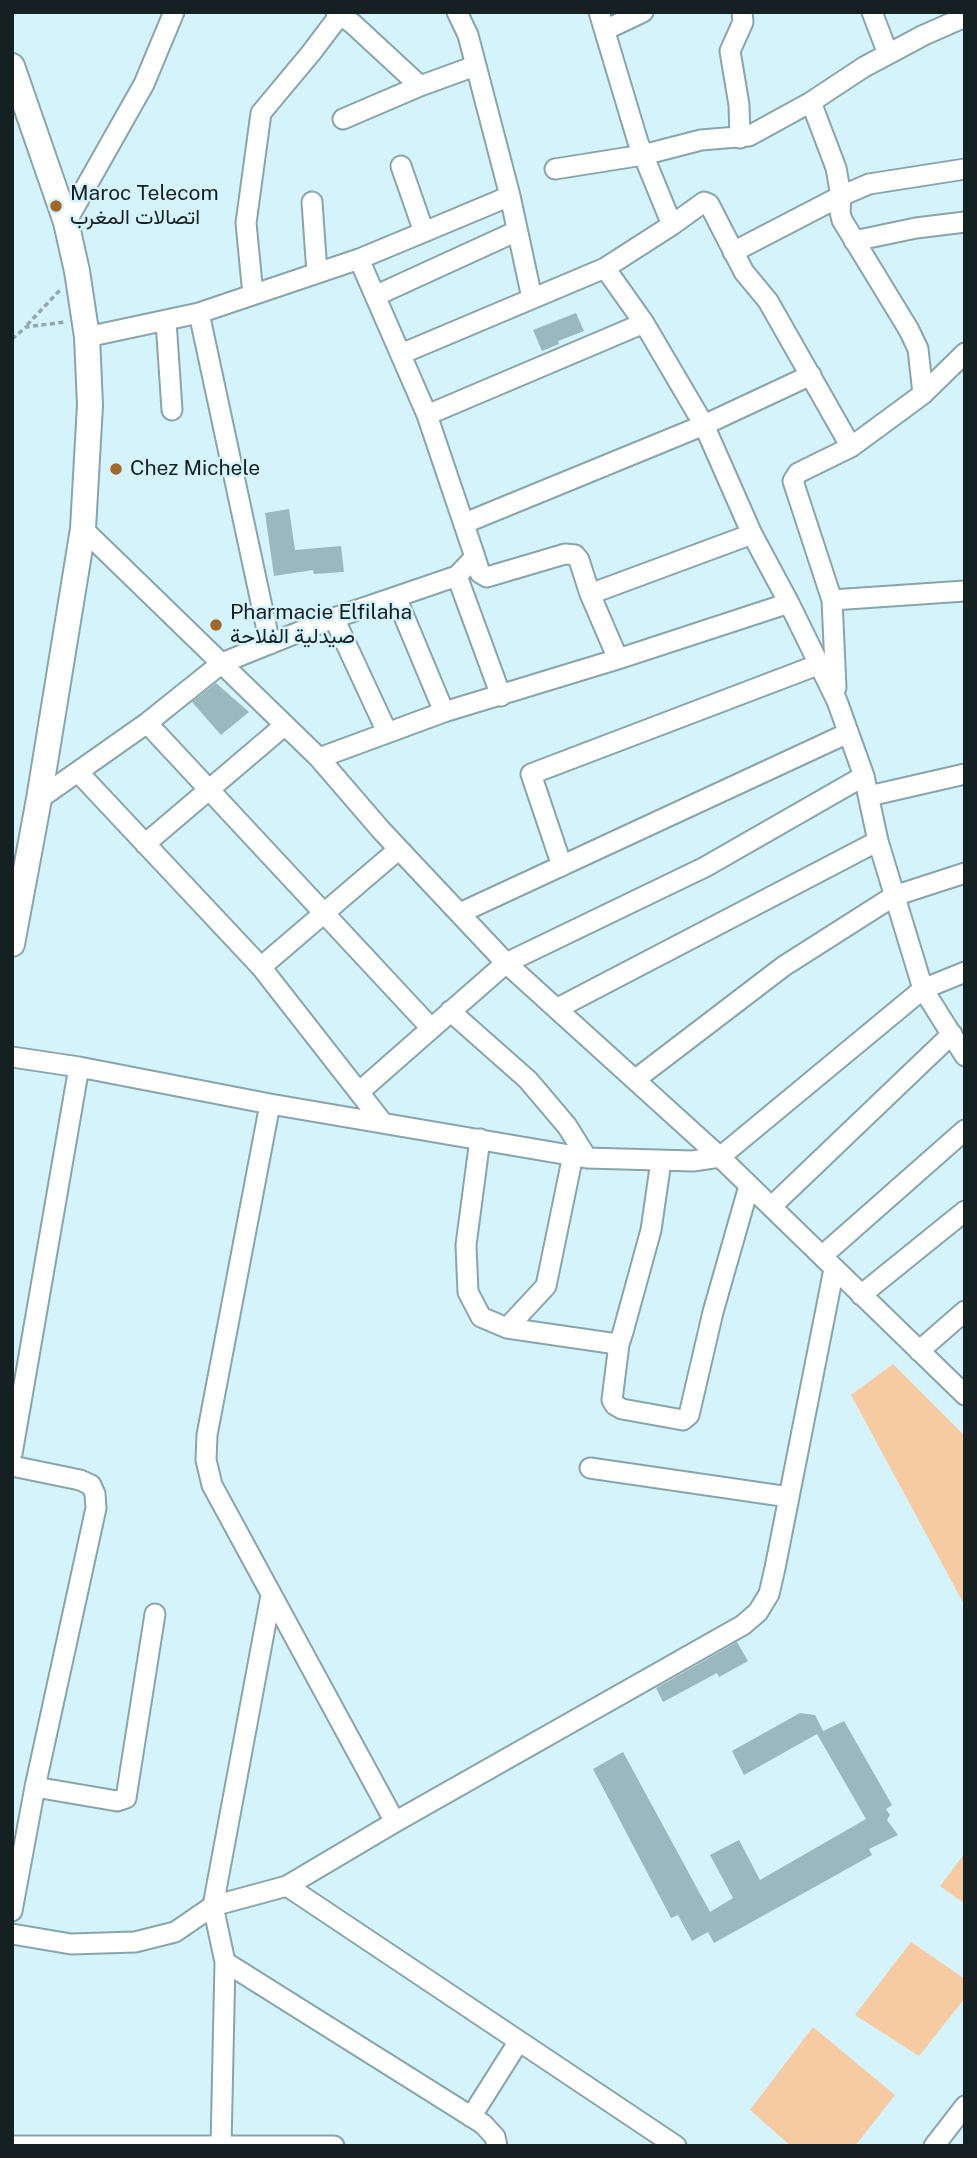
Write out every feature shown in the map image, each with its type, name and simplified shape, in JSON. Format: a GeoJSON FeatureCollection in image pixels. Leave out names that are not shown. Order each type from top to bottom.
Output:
{"type":"FeatureCollection","features":[{"type":"Feature","properties":{"kind":"main road"},"geometry":{"type":"LineString","coordinates":[[12,66],[66,222],[86,328],[90,405],[83,529],[39,799],[12,944]]}},
{"type":"Feature","properties":{"kind":"street"},"geometry":{"type":"LineString","coordinates":[[457,12],[468,35],[510,196],[533,298]]}},
{"type":"Feature","properties":{"kind":"street"},"geometry":{"type":"LineString","coordinates":[[643,12],[602,21],[643,155],[672,225]]}},
{"type":"Feature","properties":{"kind":"street"},"geometry":{"type":"LineString","coordinates":[[740,138],[730,51],[743,22],[742,12]]}},
{"type":"Feature","properties":{"kind":"street"},"geometry":{"type":"LineString","coordinates":[[872,12],[888,54]]}},
{"type":"Feature","properties":{"kind":"street"},"geometry":{"type":"LineString","coordinates":[[66,222],[144,84],[173,13]]}},
{"type":"Feature","properties":{"kind":"street"},"geometry":{"type":"LineString","coordinates":[[253,295],[246,223],[261,113],[311,53],[339,13],[420,86]]}},
{"type":"Feature","properties":{"kind":"street"},"geometry":{"type":"LineString","coordinates":[[555,169],[643,155],[701,139],[749,136],[811,102],[888,54],[965,18]]}},
{"type":"Feature","properties":{"kind":"street"},"geometry":{"type":"LineString","coordinates":[[343,119],[475,66]]}},
{"type":"Feature","properties":{"kind":"street"},"geometry":{"type":"LineString","coordinates":[[811,102],[836,168],[841,196],[840,212],[854,241],[899,310],[918,349],[923,394]]}},
{"type":"Feature","properties":{"kind":"street"},"geometry":{"type":"LineString","coordinates":[[401,166],[424,232]]}},
{"type":"Feature","properties":{"kind":"street"},"geometry":{"type":"LineString","coordinates":[[733,251],[869,184],[965,169]]}},
{"type":"Feature","properties":{"kind":"street"},"geometry":{"type":"LineString","coordinates":[[86,328],[166,321],[199,313],[359,259],[510,196]]}},
{"type":"Feature","properties":{"kind":"street"},"geometry":{"type":"LineString","coordinates":[[312,202],[317,273]]}},
{"type":"Feature","properties":{"kind":"street"},"geometry":{"type":"LineString","coordinates":[[401,354],[605,268],[707,202],[752,285],[768,301],[851,447]]}},
{"type":"Feature","properties":{"kind":"street"},"geometry":{"type":"LineString","coordinates":[[854,241],[916,228],[965,222]]}},
{"type":"Feature","properties":{"kind":"street"},"geometry":{"type":"LineString","coordinates":[[375,296],[517,231]]}},
{"type":"Feature","properties":{"kind":"street"},"geometry":{"type":"LineString","coordinates":[[359,259],[427,415],[480,573],[487,577],[569,553],[579,560],[590,594],[618,660]]}},
{"type":"Feature","properties":{"kind":"street"},"geometry":{"type":"LineString","coordinates":[[605,268],[644,323],[704,425],[752,534],[837,701],[864,775],[878,841],[923,989],[965,1056]]}},
{"type":"Feature","properties":{"kind":"street"},"geometry":{"type":"LineString","coordinates":[[199,313],[270,644]]}},
{"type":"Feature","properties":{"kind":"street"},"geometry":{"type":"LineString","coordinates":[[166,321],[172,410]]}},
{"type":"Feature","properties":{"kind":"street"},"geometry":{"type":"LineString","coordinates":[[427,415],[644,323]]}},
{"type":"Feature","properties":{"kind":"street"},"geometry":{"type":"LineString","coordinates":[[837,701],[832,600],[793,481],[798,473],[851,447],[923,394],[965,353]]}},
{"type":"Feature","properties":{"kind":"street"},"geometry":{"type":"LineString","coordinates":[[465,523],[704,425],[811,375]]}},
{"type":"Feature","properties":{"kind":"street"},"geometry":{"type":"LineString","coordinates":[[83,529],[318,758],[506,963],[720,1157],[965,1395]]}},
{"type":"Feature","properties":{"kind":"street"},"geometry":{"type":"LineString","coordinates":[[590,594],[752,534]]}},
{"type":"Feature","properties":{"kind":"street"},"geometry":{"type":"LineString","coordinates":[[39,799],[147,723],[222,663],[334,618],[457,576],[475,557]]}},
{"type":"Feature","properties":{"kind":"street"},"geometry":{"type":"LineString","coordinates":[[457,576],[500,696]]}},
{"type":"Feature","properties":{"kind":"street"},"geometry":{"type":"LineString","coordinates":[[832,600],[965,592]]}},
{"type":"Feature","properties":{"kind":"street"},"geometry":{"type":"LineString","coordinates":[[396,597],[444,712]]}},
{"type":"Feature","properties":{"kind":"street"},"geometry":{"type":"LineString","coordinates":[[318,758],[444,712],[618,660],[789,603]]}},
{"type":"Feature","properties":{"kind":"street"},"geometry":{"type":"LineString","coordinates":[[334,618],[387,732]]}},
{"type":"Feature","properties":{"kind":"street"},"geometry":{"type":"LineString","coordinates":[[562,866],[531,774],[820,664]]}},
{"type":"Feature","properties":{"kind":"street"},"geometry":{"type":"LineString","coordinates":[[147,723],[430,1027]]}},
{"type":"Feature","properties":{"kind":"street"},"geometry":{"type":"LineString","coordinates":[[145,844],[285,725]]}},
{"type":"Feature","properties":{"kind":"street"},"geometry":{"type":"LineString","coordinates":[[460,913],[848,733]]}},
{"type":"Feature","properties":{"kind":"street"},"geometry":{"type":"LineString","coordinates":[[78,772],[261,967],[383,1123]]}},
{"type":"Feature","properties":{"kind":"street"},"geometry":{"type":"LineString","coordinates":[[359,1092],[506,963],[705,867],[864,775]]}},
{"type":"Feature","properties":{"kind":"street"},"geometry":{"type":"LineString","coordinates":[[869,796],[965,775]]}},
{"type":"Feature","properties":{"kind":"street"},"geometry":{"type":"LineString","coordinates":[[558,1008],[878,841]]}},
{"type":"Feature","properties":{"kind":"street"},"geometry":{"type":"LineString","coordinates":[[261,967],[399,849]]}},
{"type":"Feature","properties":{"kind":"street"},"geometry":{"type":"LineString","coordinates":[[636,1079],[784,966],[894,897],[965,873]]}},
{"type":"Feature","properties":{"kind":"street"},"geometry":{"type":"LineString","coordinates":[[12,1057],[79,1066],[270,1104],[580,1156],[693,1161],[720,1157],[923,989],[965,972]]}},
{"type":"Feature","properties":{"kind":"street"},"geometry":{"type":"LineString","coordinates":[[450,1011],[528,1080],[567,1126],[580,1156],[546,1286],[507,1328]]}},
{"type":"Feature","properties":{"kind":"street"},"geometry":{"type":"LineString","coordinates":[[772,1206],[953,1034]]}},
{"type":"Feature","properties":{"kind":"street"},"geometry":{"type":"LineString","coordinates":[[12,1454],[79,1066]]}},
{"type":"Feature","properties":{"kind":"street"},"geometry":{"type":"LineString","coordinates":[[270,1104],[207,1435],[206,1460],[212,1485],[395,1822]]}},
{"type":"Feature","properties":{"kind":"street"},"geometry":{"type":"LineString","coordinates":[[12,1934],[71,1944],[135,1942],[175,1932],[213,1906],[287,1886],[758,1612],[769,1594],[789,1497],[828,1263],[965,1130]]}},
{"type":"Feature","properties":{"kind":"street"},"geometry":{"type":"LineString","coordinates":[[480,1139],[466,1245],[468,1292],[481,1317],[507,1328],[619,1344]]}},
{"type":"Feature","properties":{"kind":"street"},"geometry":{"type":"LineString","coordinates":[[661,1161],[650,1230],[619,1344],[612,1400],[622,1409],[683,1420],[689,1415],[713,1312],[749,1186]]}},
{"type":"Feature","properties":{"kind":"street"},"geometry":{"type":"LineString","coordinates":[[861,1295],[965,1211]]}},
{"type":"Feature","properties":{"kind":"street"},"geometry":{"type":"LineString","coordinates":[[919,1351],[965,1311]]}},
{"type":"Feature","properties":{"kind":"street"},"geometry":{"type":"LineString","coordinates":[[12,1466],[80,1480],[91,1485],[96,1508],[35,1787],[12,1911]]}},
{"type":"Feature","properties":{"kind":"street"},"geometry":{"type":"LineString","coordinates":[[590,1468],[789,1497]]}},
{"type":"Feature","properties":{"kind":"street"},"geometry":{"type":"LineString","coordinates":[[221,2145],[225,1962],[213,1906],[271,1594]]}},
{"type":"Feature","properties":{"kind":"street"},"geometry":{"type":"LineString","coordinates":[[35,1787],[117,1801],[126,1798],[155,1614]]}},
{"type":"Feature","properties":{"kind":"street"},"geometry":{"type":"LineString","coordinates":[[287,1886],[676,2146]]}},
{"type":"Feature","properties":{"kind":"street"},"geometry":{"type":"LineString","coordinates":[[225,1962],[482,2124],[495,2137],[497,2146]]}},
{"type":"Feature","properties":{"kind":"street"},"geometry":{"type":"LineString","coordinates":[[471,2117],[519,2042]]}},
{"type":"Feature","properties":{"kind":"street"},"geometry":{"type":"LineString","coordinates":[[934,2146],[965,2106]]}},
{"type":"Feature","properties":{"kind":"street"},"geometry":{"type":"LineString","coordinates":[[12,2146],[334,2146]]}},
{"type":"Feature","properties":{"kind":"path"},"geometry":{"type":"LineString","coordinates":[[12,339],[77,271]]}},
{"type":"Feature","properties":{"kind":"path"},"geometry":{"type":"LineString","coordinates":[[26,327],[86,328]]}},
{"type":"Feature","properties":{"kind":"shaded area"},"geometry":{"type":"Polygon","coordinates":[[[893,1364],[965,1436],[965,1606],[851,1395],[893,1364]]]}},
{"type":"Feature","properties":{"kind":"shaded area"},"geometry":{"type":"Polygon","coordinates":[[[965,1853],[965,1904],[940,1886],[965,1853]]]}},
{"type":"Feature","properties":{"kind":"shaded area"},"geometry":{"type":"Polygon","coordinates":[[[911,1942],[965,1979],[965,1998],[919,2056],[855,2015],[911,1942]]]}},
{"type":"Feature","properties":{"kind":"shaded area"},"geometry":{"type":"Polygon","coordinates":[[[813,2027],[895,2095],[855,2146],[791,2146],[750,2110],[813,2027]]]}},
{"type":"Feature","properties":{"kind":"building"},"geometry":{"type":"Polygon","coordinates":[[[576,313],[584,331],[558,341],[559,344],[542,351],[533,330],[576,313]]]}},
{"type":"Feature","properties":{"kind":"building"},"geometry":{"type":"Polygon","coordinates":[[[289,509],[295,550],[341,546],[344,572],[314,574],[313,570],[274,576],[265,513],[289,509]]]}},
{"type":"Feature","properties":{"kind":"building"},"geometry":{"type":"Polygon","coordinates":[[[216,683],[249,712],[221,735],[192,702],[216,683]]]}},
{"type":"Feature","properties":{"kind":"building"},"geometry":{"type":"Polygon","coordinates":[[[737,1642],[748,1661],[719,1677],[717,1673],[663,1702],[656,1688],[737,1642]]]}},
{"type":"Feature","properties":{"kind":"building"},"geometry":{"type":"Polygon","coordinates":[[[800,1713],[815,1715],[823,1731],[819,1733],[844,1721],[892,1805],[886,1809],[890,1815],[887,1820],[898,1835],[869,1849],[872,1855],[714,1943],[708,1932],[692,1941],[678,1915],[671,1918],[593,1769],[623,1752],[710,1912],[733,1898],[710,1855],[739,1840],[760,1880],[866,1819],[817,1734],[744,1775],[732,1751],[800,1713]]]}},
{"type":"Feature","properties":{"kind":"place","name":"Maroc Telecom اتصالات المغرب"},"geometry":{"type":"Point","coordinates":[56,206]}},
{"type":"Feature","properties":{"kind":"place","name":"Chez Michele"},"geometry":{"type":"Point","coordinates":[116,469]}},
{"type":"Feature","properties":{"kind":"place","name":"Pharmacie Elfilaha صيدلية الفلاحة"},"geometry":{"type":"Point","coordinates":[216,625]}}]}
